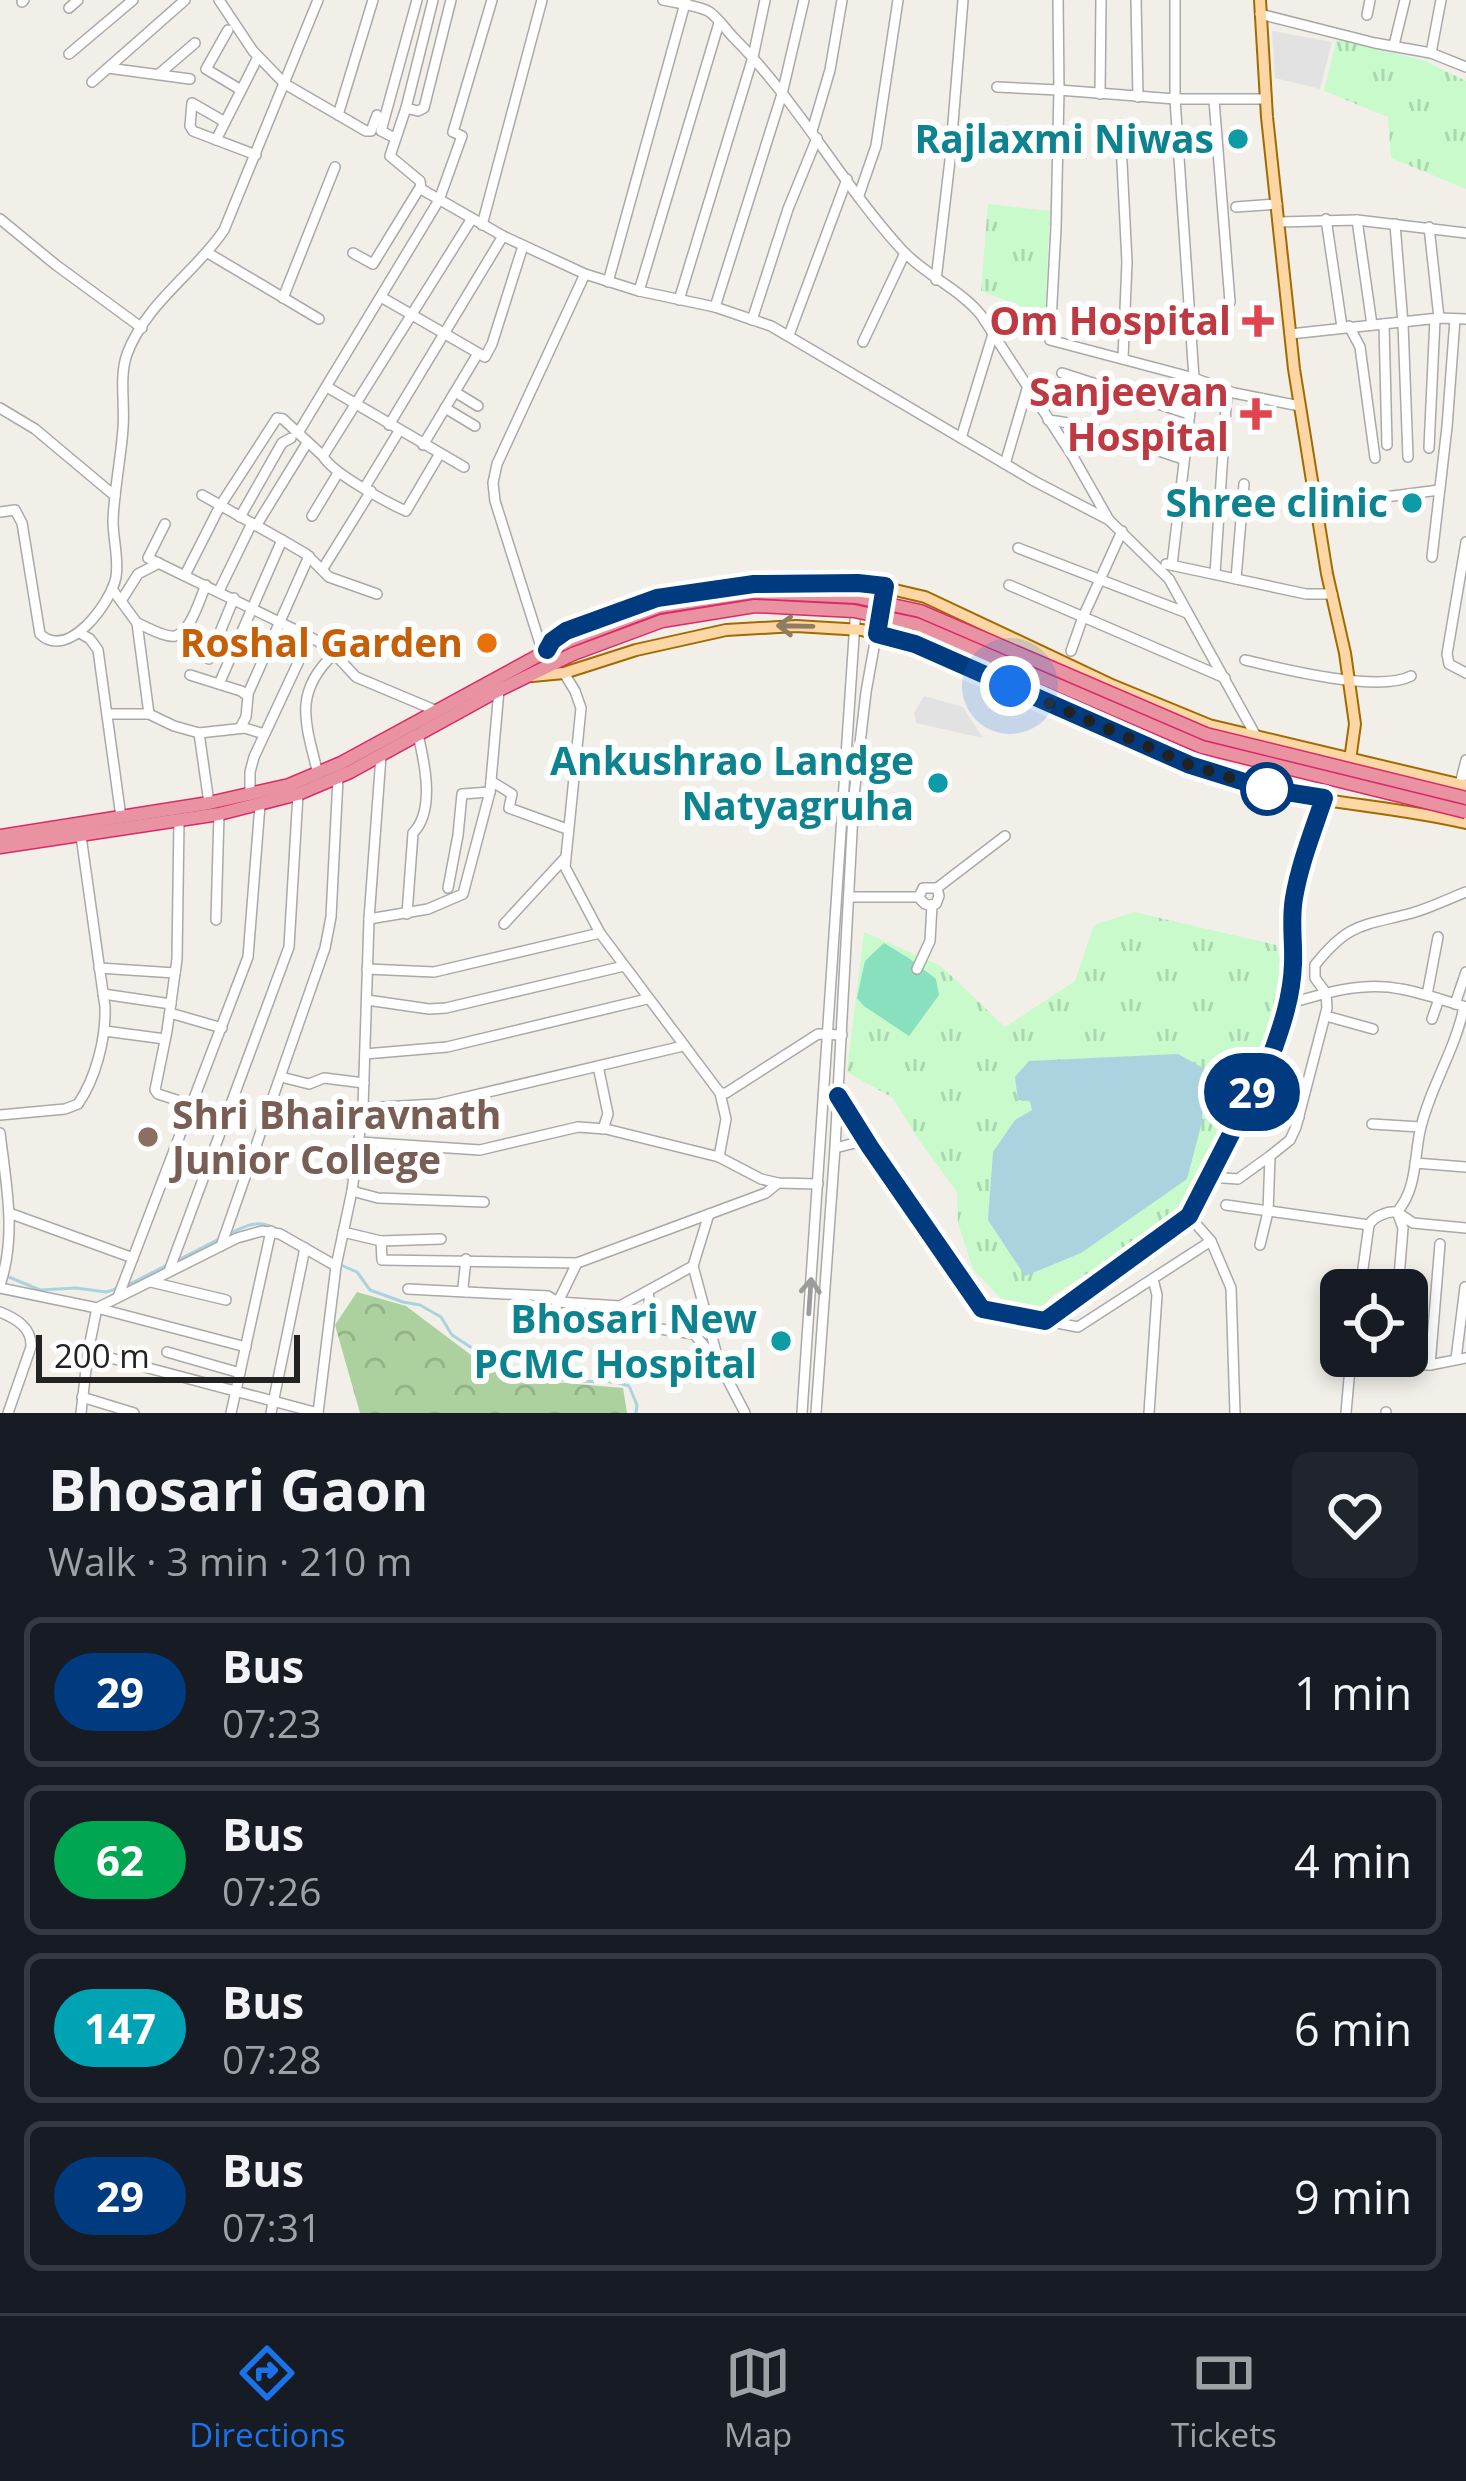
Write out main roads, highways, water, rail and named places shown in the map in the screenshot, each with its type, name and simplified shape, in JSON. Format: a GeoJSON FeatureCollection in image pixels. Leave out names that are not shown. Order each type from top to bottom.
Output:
{"type":"FeatureCollection","features":[{"type":"Feature","properties":{"kind":"highway"},"geometry":{"type":"LineString","coordinates":[[0,848],[179,820],[298,794],[381,756],[571,647],[659,607],[754,592],[856,597],[920,610],[1206,734],[1464,789]]}},
{"type":"Feature","properties":{"kind":"highway"},"geometry":{"type":"LineString","coordinates":[[255,800],[318,774],[545,652],[662,621],[755,606],[854,610],[916,624],[1202,747],[1466,812]]}},
{"type":"Feature","properties":{"kind":"highway"},"geometry":{"type":"LineString","coordinates":[[0,836],[214,809]]}},
{"type":"Feature","properties":{"kind":"main road"},"geometry":{"type":"LineString","coordinates":[[1260,7],[1276,204],[1300,406],[1354,724],[1350,760]]}},
{"type":"Feature","properties":{"kind":"main road"},"geometry":{"type":"LineString","coordinates":[[545,652],[566,631],[657,598],[754,584],[885,586],[925,597],[1067,657],[1168,710],[1257,738],[1464,789]]}},
{"type":"Feature","properties":{"kind":"main road"},"geometry":{"type":"LineString","coordinates":[[526,676],[564,673],[636,650],[726,630],[853,629],[915,644],[1235,781],[1466,823]]}},
{"type":"Feature","properties":{"kind":"main road"},"geometry":{"type":"LineString","coordinates":[[1046,702],[1067,657]]}},
{"type":"Feature","properties":{"kind":"water"},"geometry":{"type":"Polygon","coordinates":[[[1178,1054],[1203,1068],[1202,1122],[1187,1179],[1081,1253],[1025,1276],[988,1220],[993,1152],[1015,1120],[1032,1110],[1030,1101],[1018,1100],[1015,1077],[1029,1061],[1178,1054]]]}},
{"type":"Feature","properties":{"kind":"waterway"},"geometry":{"type":"LineString","coordinates":[[229,1234],[252,1224],[276,1229]]}},
{"type":"Feature","properties":{"kind":"waterway"},"geometry":{"type":"LineString","coordinates":[[176,1261],[221,1238]]}},
{"type":"Feature","properties":{"kind":"waterway"},"geometry":{"type":"LineString","coordinates":[[128,1285],[167,1265]]}},
{"type":"Feature","properties":{"kind":"waterway"},"geometry":{"type":"LineString","coordinates":[[341,1265],[357,1272],[370,1290],[420,1305],[441,1317],[452,1335],[498,1365],[571,1381],[629,1386],[636,1413]]}},
{"type":"Feature","properties":{"kind":"waterway"},"geometry":{"type":"LineString","coordinates":[[4,1275],[40,1290],[116,1289]]}},
{"type":"Feature","properties":{"kind":"place","name":"Rajlaxmi Niwas"},"geometry":{"type":"Point","coordinates":[1238,139]}},
{"type":"Feature","properties":{"kind":"place","name":"Om Hospital"},"geometry":{"type":"Point","coordinates":[1258,321]}},
{"type":"Feature","properties":{"kind":"place","name":"Sanjeevan Hospital"},"geometry":{"type":"Point","coordinates":[1256,414]}},
{"type":"Feature","properties":{"kind":"place","name":"Shree clinic"},"geometry":{"type":"Point","coordinates":[1412,503]}},
{"type":"Feature","properties":{"kind":"place","name":"Roshal Garden"},"geometry":{"type":"Point","coordinates":[487,643]}},
{"type":"Feature","properties":{"kind":"place","name":"Ankushrao Landge Natyagruha"},"geometry":{"type":"Point","coordinates":[938,783]}},
{"type":"Feature","properties":{"kind":"place","name":"Shri Bhairavnath Junior College"},"geometry":{"type":"Point","coordinates":[148,1137]}},
{"type":"Feature","properties":{"kind":"place","name":"Bhosari New PCMC Hospital"},"geometry":{"type":"Point","coordinates":[781,1341]}}]}
